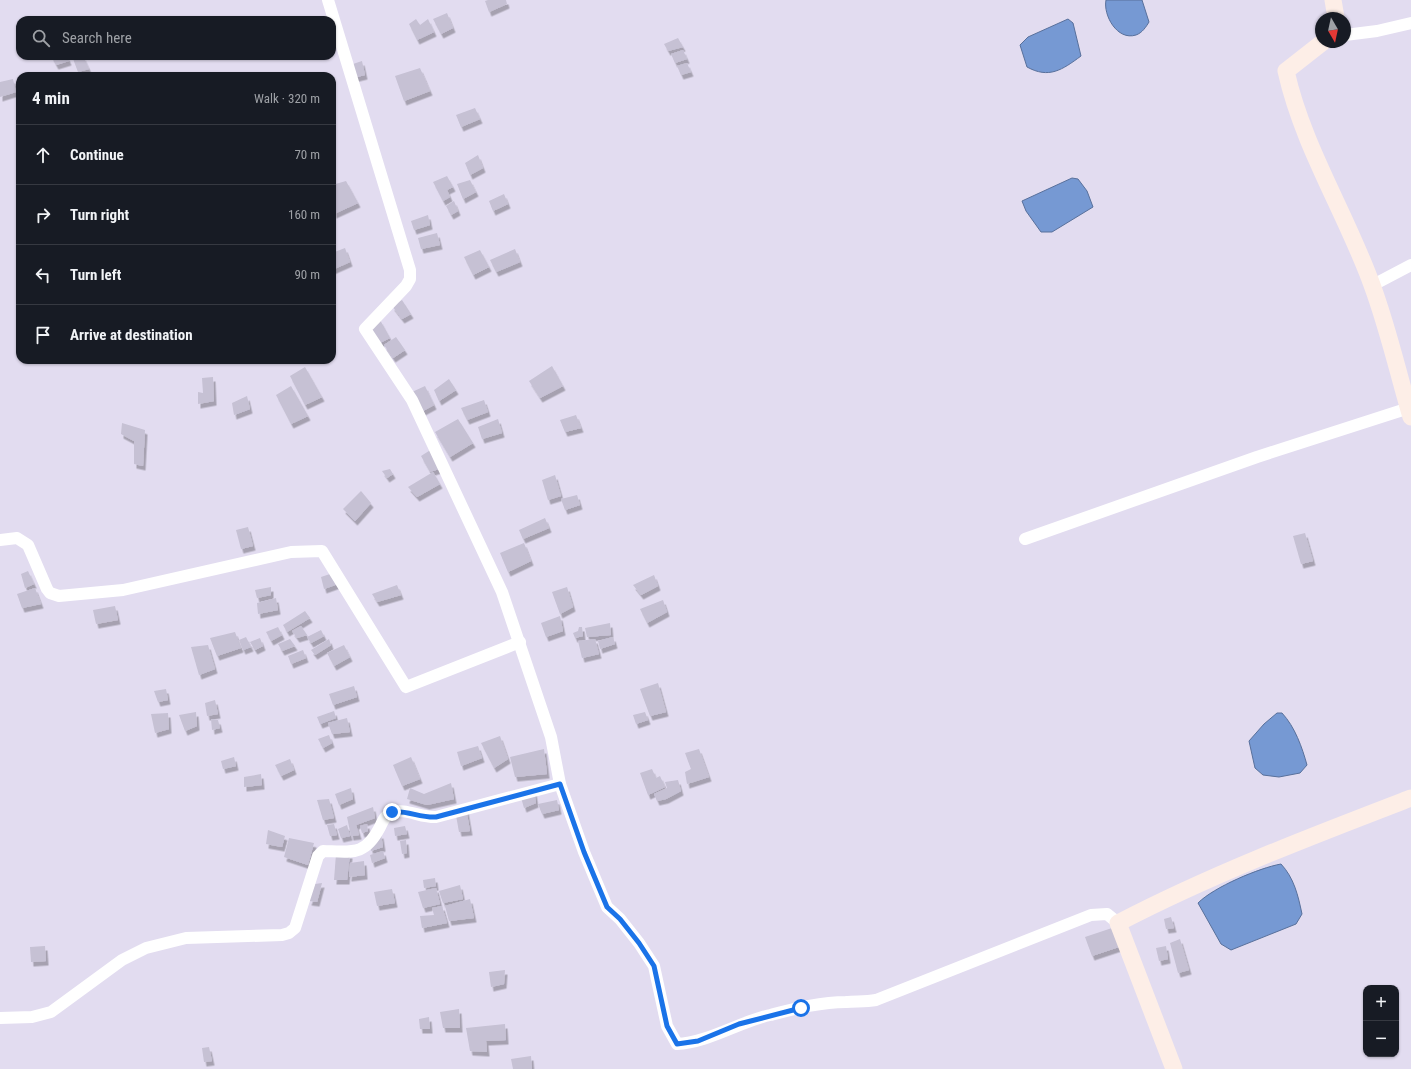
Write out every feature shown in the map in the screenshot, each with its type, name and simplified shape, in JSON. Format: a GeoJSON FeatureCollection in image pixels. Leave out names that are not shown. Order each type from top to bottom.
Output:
{"type":"FeatureCollection","features":[{"type":"Feature","properties":{"kind":"main road"},"geometry":{"type":"LineString","coordinates":[[1316,48],[1286,72],[1290,92],[1311,146],[1372,285],[1410,412]]}},
{"type":"Feature","properties":{"kind":"main road"},"geometry":{"type":"LineString","coordinates":[[1174,1069],[1118,923],[1169,896],[1351,821],[1411,798]]}},
{"type":"Feature","properties":{"kind":"street"},"geometry":{"type":"LineString","coordinates":[[328,0],[333,16]]}},
{"type":"Feature","properties":{"kind":"street"},"geometry":{"type":"LineString","coordinates":[[1351,34],[1377,32],[1411,23]]}},
{"type":"Feature","properties":{"kind":"street"},"geometry":{"type":"LineString","coordinates":[[336,26],[410,270],[410,279],[406,286],[365,329],[412,400],[502,592],[551,737],[560,784],[584,852],[607,907],[625,925],[654,966],[667,1026],[677,1044],[698,1041],[739,1024],[769,1015],[846,1002],[859,1003],[876,1000],[1091,915],[1107,914],[1118,923]]}},
{"type":"Feature","properties":{"kind":"street"},"geometry":{"type":"LineString","coordinates":[[1372,285],[1411,265]]}},
{"type":"Feature","properties":{"kind":"street"},"geometry":{"type":"LineString","coordinates":[[1025,539],[1257,457],[1410,412]]}},
{"type":"Feature","properties":{"kind":"street"},"geometry":{"type":"LineString","coordinates":[[0,540],[17,538],[24,541],[28,545],[50,593],[59,596],[123,590],[291,552],[322,551],[406,687],[520,642]]}},
{"type":"Feature","properties":{"kind":"street"},"geometry":{"type":"LineString","coordinates":[[0,1018],[32,1017],[51,1012],[122,960],[146,948],[186,938],[282,935],[290,933],[294,928],[318,856],[323,851],[342,852],[364,848],[374,839],[385,817],[392,812],[402,811],[427,818],[436,817],[560,784]]}},
{"type":"Feature","properties":{"kind":"water"},"geometry":{"type":"Polygon","coordinates":[[[1106,0],[1142,0],[1149,22],[1144,30],[1136,35],[1129,36],[1117,31],[1109,19],[1106,0]]]}},
{"type":"Feature","properties":{"kind":"water"},"geometry":{"type":"Polygon","coordinates":[[[1068,19],[1073,23],[1081,56],[1068,65],[1055,71],[1035,71],[1027,67],[1020,45],[1028,37],[1068,19]]]}},
{"type":"Feature","properties":{"kind":"water"},"geometry":{"type":"Polygon","coordinates":[[[1072,178],[1078,179],[1087,191],[1093,207],[1052,232],[1041,232],[1026,211],[1022,201],[1072,178]]]}},
{"type":"Feature","properties":{"kind":"water"},"geometry":{"type":"Polygon","coordinates":[[[1277,713],[1282,713],[1287,719],[1300,744],[1307,765],[1300,773],[1279,777],[1263,775],[1255,768],[1249,741],[1264,724],[1277,713]]]}},
{"type":"Feature","properties":{"kind":"water"},"geometry":{"type":"Polygon","coordinates":[[[1281,864],[1295,887],[1299,900],[1302,914],[1296,924],[1231,950],[1221,944],[1198,903],[1205,897],[1237,879],[1281,864]]]}},
{"type":"Feature","properties":{"kind":"building"},"geometry":{"type":"Polygon","coordinates":[[[506,0],[507,4],[489,12],[485,1],[506,0]]]}},
{"type":"Feature","properties":{"kind":"building"},"geometry":{"type":"Polygon","coordinates":[[[447,13],[453,28],[441,34],[433,19],[447,13]]]}},
{"type":"Feature","properties":{"kind":"building"},"geometry":{"type":"Polygon","coordinates":[[[416,19],[420,25],[428,19],[434,32],[417,40],[409,24],[416,19]]]}},
{"type":"Feature","properties":{"kind":"building"},"geometry":{"type":"Polygon","coordinates":[[[678,38],[683,47],[668,51],[664,44],[678,38]]]}},
{"type":"Feature","properties":{"kind":"building"},"geometry":{"type":"Polygon","coordinates":[[[683,50],[687,59],[675,63],[671,54],[683,50]]]}},
{"type":"Feature","properties":{"kind":"building"},"geometry":{"type":"Polygon","coordinates":[[[53,60],[69,61],[56,65],[53,60]]]}},
{"type":"Feature","properties":{"kind":"building"},"geometry":{"type":"Polygon","coordinates":[[[74,60],[85,60],[89,69],[78,72],[74,60]]]}},
{"type":"Feature","properties":{"kind":"building"},"geometry":{"type":"Polygon","coordinates":[[[362,61],[365,75],[353,78],[350,65],[362,61]]]}},
{"type":"Feature","properties":{"kind":"building"},"geometry":{"type":"Polygon","coordinates":[[[687,63],[691,72],[681,75],[677,66],[687,63]]]}},
{"type":"Feature","properties":{"kind":"building"},"geometry":{"type":"Polygon","coordinates":[[[420,68],[430,91],[404,101],[395,76],[420,68]]]}},
{"type":"Feature","properties":{"kind":"building"},"geometry":{"type":"Polygon","coordinates":[[[13,79],[16,92],[0,97],[0,82],[13,79]]]}},
{"type":"Feature","properties":{"kind":"building"},"geometry":{"type":"Polygon","coordinates":[[[475,108],[480,119],[461,127],[456,115],[475,108]]]}},
{"type":"Feature","properties":{"kind":"building"},"geometry":{"type":"Polygon","coordinates":[[[478,155],[483,168],[470,175],[465,163],[478,155]]]}},
{"type":"Feature","properties":{"kind":"building"},"geometry":{"type":"Polygon","coordinates":[[[447,176],[453,187],[447,190],[450,197],[443,201],[433,182],[447,176]]]}},
{"type":"Feature","properties":{"kind":"building"},"geometry":{"type":"Polygon","coordinates":[[[470,180],[476,192],[463,199],[457,184],[470,180]]]}},
{"type":"Feature","properties":{"kind":"building"},"geometry":{"type":"Polygon","coordinates":[[[346,181],[358,203],[336,213],[336,184],[346,181]]]}},
{"type":"Feature","properties":{"kind":"building"},"geometry":{"type":"Polygon","coordinates":[[[504,194],[508,204],[493,211],[489,201],[504,194]]]}},
{"type":"Feature","properties":{"kind":"building"},"geometry":{"type":"Polygon","coordinates":[[[454,201],[458,211],[451,215],[446,206],[454,201]]]}},
{"type":"Feature","properties":{"kind":"building"},"geometry":{"type":"Polygon","coordinates":[[[428,215],[430,225],[414,230],[411,221],[428,215]]]}},
{"type":"Feature","properties":{"kind":"building"},"geometry":{"type":"Polygon","coordinates":[[[437,233],[440,245],[421,249],[418,238],[437,233]]]}},
{"type":"Feature","properties":{"kind":"building"},"geometry":{"type":"Polygon","coordinates":[[[345,248],[350,262],[336,268],[336,251],[345,248]]]}},
{"type":"Feature","properties":{"kind":"building"},"geometry":{"type":"Polygon","coordinates":[[[515,249],[520,262],[496,272],[490,260],[515,249]]]}},
{"type":"Feature","properties":{"kind":"building"},"geometry":{"type":"Polygon","coordinates":[[[480,250],[489,267],[473,275],[464,257],[480,250]]]}},
{"type":"Feature","properties":{"kind":"building"},"geometry":{"type":"Polygon","coordinates":[[[402,300],[411,314],[402,319],[392,306],[402,300]]]}},
{"type":"Feature","properties":{"kind":"building"},"geometry":{"type":"Polygon","coordinates":[[[380,320],[390,338],[380,343],[369,328],[380,320]]]}},
{"type":"Feature","properties":{"kind":"building"},"geometry":{"type":"Polygon","coordinates":[[[396,337],[405,350],[393,358],[384,345],[396,337]]]}},
{"type":"Feature","properties":{"kind":"building"},"geometry":{"type":"Polygon","coordinates":[[[552,366],[563,386],[540,398],[529,381],[552,366]]]}},
{"type":"Feature","properties":{"kind":"building"},"geometry":{"type":"Polygon","coordinates":[[[305,367],[322,397],[305,405],[290,376],[305,367]]]}},
{"type":"Feature","properties":{"kind":"building"},"geometry":{"type":"Polygon","coordinates":[[[213,377],[214,401],[198,404],[198,392],[203,393],[202,378],[213,377]]]}},
{"type":"Feature","properties":{"kind":"building"},"geometry":{"type":"Polygon","coordinates":[[[449,379],[456,390],[439,401],[434,390],[449,379]]]}},
{"type":"Feature","properties":{"kind":"building"},"geometry":{"type":"Polygon","coordinates":[[[291,386],[308,416],[291,424],[276,395],[291,386]]]}},
{"type":"Feature","properties":{"kind":"building"},"geometry":{"type":"Polygon","coordinates":[[[425,386],[434,405],[423,411],[412,392],[425,386]]]}},
{"type":"Feature","properties":{"kind":"building"},"geometry":{"type":"Polygon","coordinates":[[[247,396],[250,409],[234,415],[232,403],[247,396]]]}},
{"type":"Feature","properties":{"kind":"building"},"geometry":{"type":"Polygon","coordinates":[[[484,400],[488,412],[467,420],[461,408],[484,400]]]}},
{"type":"Feature","properties":{"kind":"building"},"geometry":{"type":"Polygon","coordinates":[[[576,415],[581,428],[565,432],[560,420],[576,415]]]}},
{"type":"Feature","properties":{"kind":"building"},"geometry":{"type":"Polygon","coordinates":[[[458,419],[473,443],[450,457],[435,432],[458,419]]]}},
{"type":"Feature","properties":{"kind":"building"},"geometry":{"type":"Polygon","coordinates":[[[498,419],[502,433],[482,439],[478,427],[498,419]]]}},
{"type":"Feature","properties":{"kind":"building"},"geometry":{"type":"Polygon","coordinates":[[[122,423],[145,430],[143,466],[134,464],[134,441],[121,434],[122,423]]]}},
{"type":"Feature","properties":{"kind":"building"},"geometry":{"type":"Polygon","coordinates":[[[432,449],[442,468],[430,472],[421,456],[432,449]]]}},
{"type":"Feature","properties":{"kind":"building"},"geometry":{"type":"Polygon","coordinates":[[[390,469],[393,474],[387,478],[382,471],[390,469]]]}},
{"type":"Feature","properties":{"kind":"building"},"geometry":{"type":"Polygon","coordinates":[[[433,472],[440,484],[417,497],[408,487],[433,472]]]}},
{"type":"Feature","properties":{"kind":"building"},"geometry":{"type":"Polygon","coordinates":[[[555,475],[561,496],[548,500],[542,480],[555,475]]]}},
{"type":"Feature","properties":{"kind":"building"},"geometry":{"type":"Polygon","coordinates":[[[361,491],[371,503],[355,521],[343,509],[361,491]]]}},
{"type":"Feature","properties":{"kind":"building"},"geometry":{"type":"Polygon","coordinates":[[[577,495],[580,505],[565,510],[561,499],[577,495]]]}},
{"type":"Feature","properties":{"kind":"building"},"geometry":{"type":"Polygon","coordinates":[[[545,518],[549,528],[523,539],[519,530],[545,518]]]}},
{"type":"Feature","properties":{"kind":"building"},"geometry":{"type":"Polygon","coordinates":[[[248,527],[253,546],[241,549],[236,530],[248,527]]]}},
{"type":"Feature","properties":{"kind":"building"},"geometry":{"type":"Polygon","coordinates":[[[1305,533],[1313,561],[1301,564],[1293,536],[1305,533]]]}},
{"type":"Feature","properties":{"kind":"building"},"geometry":{"type":"Polygon","coordinates":[[[524,543],[531,561],[508,572],[500,553],[524,543]]]}},
{"type":"Feature","properties":{"kind":"building"},"geometry":{"type":"Polygon","coordinates":[[[28,571],[34,584],[25,588],[21,574],[28,571]]]}},
{"type":"Feature","properties":{"kind":"building"},"geometry":{"type":"Polygon","coordinates":[[[333,573],[338,584],[324,589],[321,577],[333,573]]]}},
{"type":"Feature","properties":{"kind":"building"},"geometry":{"type":"Polygon","coordinates":[[[654,575],[658,586],[641,595],[633,585],[654,575]]]}},
{"type":"Feature","properties":{"kind":"building"},"geometry":{"type":"Polygon","coordinates":[[[397,585],[401,595],[377,602],[372,594],[397,585]]]}},
{"type":"Feature","properties":{"kind":"building"},"geometry":{"type":"Polygon","coordinates":[[[271,587],[271,595],[257,598],[255,590],[271,587]]]}},
{"type":"Feature","properties":{"kind":"building"},"geometry":{"type":"Polygon","coordinates":[[[567,587],[573,607],[560,614],[552,592],[567,587]]]}},
{"type":"Feature","properties":{"kind":"building"},"geometry":{"type":"Polygon","coordinates":[[[35,588],[41,604],[22,608],[17,594],[35,588]]]}},
{"type":"Feature","properties":{"kind":"building"},"geometry":{"type":"Polygon","coordinates":[[[276,598],[278,610],[258,614],[257,603],[276,598]]]}},
{"type":"Feature","properties":{"kind":"building"},"geometry":{"type":"Polygon","coordinates":[[[663,600],[667,612],[647,623],[640,609],[663,600]]]}},
{"type":"Feature","properties":{"kind":"building"},"geometry":{"type":"Polygon","coordinates":[[[115,606],[118,620],[96,624],[93,610],[115,606]]]}},
{"type":"Feature","properties":{"kind":"building"},"geometry":{"type":"Polygon","coordinates":[[[305,611],[310,618],[287,632],[283,625],[305,611]]]}},
{"type":"Feature","properties":{"kind":"building"},"geometry":{"type":"Polygon","coordinates":[[[560,616],[563,631],[546,637],[541,623],[560,616]]]}},
{"type":"Feature","properties":{"kind":"building"},"geometry":{"type":"Polygon","coordinates":[[[610,623],[611,635],[587,637],[585,628],[610,623]]]}},
{"type":"Feature","properties":{"kind":"building"},"geometry":{"type":"Polygon","coordinates":[[[301,626],[307,635],[297,638],[292,631],[301,626]]]}},
{"type":"Feature","properties":{"kind":"building"},"geometry":{"type":"Polygon","coordinates":[[[278,627],[282,635],[271,641],[266,632],[278,627]]]}},
{"type":"Feature","properties":{"kind":"building"},"geometry":{"type":"Polygon","coordinates":[[[579,627],[582,627],[583,636],[575,638],[573,633],[578,631],[579,627]]]}},
{"type":"Feature","properties":{"kind":"building"},"geometry":{"type":"Polygon","coordinates":[[[321,630],[324,636],[311,643],[307,637],[321,630]]]}},
{"type":"Feature","properties":{"kind":"building"},"geometry":{"type":"Polygon","coordinates":[[[235,632],[241,648],[217,656],[210,638],[235,632]]]}},
{"type":"Feature","properties":{"kind":"building"},"geometry":{"type":"Polygon","coordinates":[[[246,637],[251,647],[243,650],[239,640],[246,637]]]}},
{"type":"Feature","properties":{"kind":"building"},"geometry":{"type":"Polygon","coordinates":[[[613,637],[615,644],[600,649],[598,641],[613,637]]]}},
{"type":"Feature","properties":{"kind":"building"},"geometry":{"type":"Polygon","coordinates":[[[260,638],[263,646],[255,650],[250,642],[260,638]]]}},
{"type":"Feature","properties":{"kind":"building"},"geometry":{"type":"Polygon","coordinates":[[[290,639],[295,646],[282,651],[278,644],[290,639]]]}},
{"type":"Feature","properties":{"kind":"building"},"geometry":{"type":"Polygon","coordinates":[[[329,639],[331,645],[315,655],[311,650],[329,639]]]}},
{"type":"Feature","properties":{"kind":"building"},"geometry":{"type":"Polygon","coordinates":[[[595,639],[599,654],[582,658],[578,641],[595,639]]]}},
{"type":"Feature","properties":{"kind":"building"},"geometry":{"type":"Polygon","coordinates":[[[208,645],[215,669],[199,675],[191,647],[208,645]]]}},
{"type":"Feature","properties":{"kind":"building"},"geometry":{"type":"Polygon","coordinates":[[[344,645],[350,657],[334,666],[327,653],[344,645]]]}},
{"type":"Feature","properties":{"kind":"building"},"geometry":{"type":"Polygon","coordinates":[[[303,650],[306,658],[291,664],[288,656],[303,650]]]}},
{"type":"Feature","properties":{"kind":"building"},"geometry":{"type":"Polygon","coordinates":[[[658,683],[666,712],[650,716],[640,689],[658,683]]]}},
{"type":"Feature","properties":{"kind":"building"},"geometry":{"type":"Polygon","coordinates":[[[354,686],[357,697],[333,705],[329,694],[354,686]]]}},
{"type":"Feature","properties":{"kind":"building"},"geometry":{"type":"Polygon","coordinates":[[[166,689],[168,700],[158,702],[154,691],[166,689]]]}},
{"type":"Feature","properties":{"kind":"building"},"geometry":{"type":"Polygon","coordinates":[[[215,700],[218,714],[207,716],[205,703],[215,700]]]}},
{"type":"Feature","properties":{"kind":"building"},"geometry":{"type":"Polygon","coordinates":[[[334,711],[336,718],[320,724],[317,717],[334,711]]]}},
{"type":"Feature","properties":{"kind":"building"},"geometry":{"type":"Polygon","coordinates":[[[196,712],[197,726],[185,731],[179,715],[196,712]]]}},
{"type":"Feature","properties":{"kind":"building"},"geometry":{"type":"Polygon","coordinates":[[[645,712],[648,720],[636,724],[633,715],[645,712]]]}},
{"type":"Feature","properties":{"kind":"building"},"geometry":{"type":"Polygon","coordinates":[[[168,713],[169,729],[155,733],[151,714],[168,713]]]}},
{"type":"Feature","properties":{"kind":"building"},"geometry":{"type":"Polygon","coordinates":[[[347,718],[350,732],[332,734],[328,723],[347,718]]]}},
{"type":"Feature","properties":{"kind":"building"},"geometry":{"type":"Polygon","coordinates":[[[211,719],[218,720],[220,728],[212,730],[211,719]]]}},
{"type":"Feature","properties":{"kind":"building"},"geometry":{"type":"Polygon","coordinates":[[[329,735],[332,743],[323,748],[318,739],[329,735]]]}},
{"type":"Feature","properties":{"kind":"building"},"geometry":{"type":"Polygon","coordinates":[[[500,736],[508,759],[494,768],[481,743],[500,736]]]}},
{"type":"Feature","properties":{"kind":"building"},"geometry":{"type":"Polygon","coordinates":[[[478,746],[482,758],[461,766],[457,752],[478,746]]]}},
{"type":"Feature","properties":{"kind":"building"},"geometry":{"type":"Polygon","coordinates":[[[544,749],[547,774],[515,777],[510,757],[544,749]]]}},
{"type":"Feature","properties":{"kind":"building"},"geometry":{"type":"Polygon","coordinates":[[[699,749],[709,777],[687,784],[685,772],[691,769],[685,753],[699,749]]]}},
{"type":"Feature","properties":{"kind":"building"},"geometry":{"type":"Polygon","coordinates":[[[234,757],[236,766],[223,769],[221,761],[234,757]]]}},
{"type":"Feature","properties":{"kind":"building"},"geometry":{"type":"Polygon","coordinates":[[[411,757],[420,779],[402,786],[393,765],[411,757]]]}},
{"type":"Feature","properties":{"kind":"building"},"geometry":{"type":"Polygon","coordinates":[[[290,759],[294,770],[281,776],[275,765],[290,759]]]}},
{"type":"Feature","properties":{"kind":"building"},"geometry":{"type":"Polygon","coordinates":[[[652,769],[656,778],[660,776],[665,787],[648,795],[640,773],[652,769]]]}},
{"type":"Feature","properties":{"kind":"building"},"geometry":{"type":"Polygon","coordinates":[[[261,774],[262,785],[244,787],[244,777],[261,774]]]}},
{"type":"Feature","properties":{"kind":"building"},"geometry":{"type":"Polygon","coordinates":[[[678,780],[681,791],[666,799],[657,801],[654,794],[667,788],[665,782],[678,780]]]}},
{"type":"Feature","properties":{"kind":"building"},"geometry":{"type":"Polygon","coordinates":[[[451,783],[454,799],[427,805],[407,799],[410,788],[424,794],[451,783]]]}},
{"type":"Feature","properties":{"kind":"building"},"geometry":{"type":"Polygon","coordinates":[[[351,788],[353,799],[339,805],[335,794],[351,788]]]}},
{"type":"Feature","properties":{"kind":"building"},"geometry":{"type":"Polygon","coordinates":[[[534,790],[536,803],[524,808],[520,794],[534,790]]]}},
{"type":"Feature","properties":{"kind":"building"},"geometry":{"type":"Polygon","coordinates":[[[329,799],[334,818],[323,820],[317,800],[329,799]]]}},
{"type":"Feature","properties":{"kind":"building"},"geometry":{"type":"Polygon","coordinates":[[[557,800],[559,810],[542,814],[538,804],[557,800]]]}},
{"type":"Feature","properties":{"kind":"building"},"geometry":{"type":"Polygon","coordinates":[[[373,807],[375,818],[356,825],[359,835],[351,836],[347,817],[373,807]]]}},
{"type":"Feature","properties":{"kind":"building"},"geometry":{"type":"Polygon","coordinates":[[[466,808],[470,831],[459,832],[455,810],[466,808]]]}},
{"type":"Feature","properties":{"kind":"building"},"geometry":{"type":"Polygon","coordinates":[[[334,824],[337,835],[330,836],[327,825],[334,824]]]}},
{"type":"Feature","properties":{"kind":"building"},"geometry":{"type":"Polygon","coordinates":[[[367,824],[368,831],[362,833],[360,826],[367,824]]]}},
{"type":"Feature","properties":{"kind":"building"},"geometry":{"type":"Polygon","coordinates":[[[347,825],[350,836],[341,838],[338,829],[347,825]]]}},
{"type":"Feature","properties":{"kind":"building"},"geometry":{"type":"Polygon","coordinates":[[[405,826],[407,834],[395,836],[394,828],[405,826]]]}},
{"type":"Feature","properties":{"kind":"building"},"geometry":{"type":"Polygon","coordinates":[[[268,830],[285,836],[282,847],[266,844],[268,830]]]}},
{"type":"Feature","properties":{"kind":"building"},"geometry":{"type":"Polygon","coordinates":[[[381,834],[383,847],[371,851],[368,839],[381,834]]]}},
{"type":"Feature","properties":{"kind":"building"},"geometry":{"type":"Polygon","coordinates":[[[289,838],[314,843],[308,865],[284,857],[289,838]]]}},
{"type":"Feature","properties":{"kind":"building"},"geometry":{"type":"Polygon","coordinates":[[[406,840],[407,853],[402,854],[400,841],[406,840]]]}},
{"type":"Feature","properties":{"kind":"building"},"geometry":{"type":"Polygon","coordinates":[[[383,851],[385,858],[372,863],[370,855],[383,851]]]}},
{"type":"Feature","properties":{"kind":"building"},"geometry":{"type":"Polygon","coordinates":[[[336,854],[350,854],[347,880],[334,880],[336,854]]]}},
{"type":"Feature","properties":{"kind":"building"},"geometry":{"type":"Polygon","coordinates":[[[364,861],[365,875],[349,877],[350,863],[364,861]]]}},
{"type":"Feature","properties":{"kind":"building"},"geometry":{"type":"Polygon","coordinates":[[[435,878],[436,886],[424,888],[423,880],[435,878]]]}},
{"type":"Feature","properties":{"kind":"building"},"geometry":{"type":"Polygon","coordinates":[[[322,883],[317,902],[309,901],[315,884],[322,883]]]}},
{"type":"Feature","properties":{"kind":"building"},"geometry":{"type":"Polygon","coordinates":[[[460,885],[463,899],[443,903],[439,891],[460,885]]]}},
{"type":"Feature","properties":{"kind":"building"},"geometry":{"type":"Polygon","coordinates":[[[436,888],[440,904],[423,908],[418,892],[436,888]]]}},
{"type":"Feature","properties":{"kind":"building"},"geometry":{"type":"Polygon","coordinates":[[[392,889],[395,903],[377,906],[374,892],[392,889]]]}},
{"type":"Feature","properties":{"kind":"building"},"geometry":{"type":"Polygon","coordinates":[[[470,899],[474,918],[449,921],[445,906],[470,899]]]}},
{"type":"Feature","properties":{"kind":"building"},"geometry":{"type":"Polygon","coordinates":[[[442,906],[447,923],[422,928],[420,916],[434,915],[432,908],[442,906]]]}},
{"type":"Feature","properties":{"kind":"building"},"geometry":{"type":"Polygon","coordinates":[[[1171,917],[1174,928],[1166,929],[1164,919],[1171,917]]]}},
{"type":"Feature","properties":{"kind":"building"},"geometry":{"type":"Polygon","coordinates":[[[1112,928],[1119,947],[1092,956],[1085,937],[1112,928]]]}},
{"type":"Feature","properties":{"kind":"building"},"geometry":{"type":"Polygon","coordinates":[[[1180,939],[1189,970],[1178,973],[1170,943],[1180,939]]]}},
{"type":"Feature","properties":{"kind":"building"},"geometry":{"type":"Polygon","coordinates":[[[45,946],[46,961],[31,962],[30,947],[45,946]]]}},
{"type":"Feature","properties":{"kind":"building"},"geometry":{"type":"Polygon","coordinates":[[[1166,946],[1168,959],[1159,961],[1156,948],[1166,946]]]}},
{"type":"Feature","properties":{"kind":"building"},"geometry":{"type":"Polygon","coordinates":[[[505,970],[504,984],[491,987],[489,972],[505,970]]]}},
{"type":"Feature","properties":{"kind":"building"},"geometry":{"type":"Polygon","coordinates":[[[459,1009],[460,1028],[443,1028],[440,1012],[459,1009]]]}},
{"type":"Feature","properties":{"kind":"building"},"geometry":{"type":"Polygon","coordinates":[[[429,1017],[430,1029],[420,1029],[419,1019],[429,1017]]]}},
{"type":"Feature","properties":{"kind":"building"},"geometry":{"type":"Polygon","coordinates":[[[505,1024],[506,1040],[486,1041],[487,1052],[470,1051],[466,1028],[505,1024]]]}},
{"type":"Feature","properties":{"kind":"building"},"geometry":{"type":"Polygon","coordinates":[[[209,1047],[212,1061],[204,1062],[202,1048],[209,1047]]]}},
{"type":"Feature","properties":{"kind":"building"},"geometry":{"type":"Polygon","coordinates":[[[531,1056],[532,1069],[513,1069],[511,1059],[531,1056]]]}},
{"type":"Feature","properties":{"kind":"route"},"geometry":{"type":"LineString","coordinates":[[392,812],[402,811],[427,818],[436,817],[560,784],[597,888],[607,907],[620,919],[639,943],[654,966],[667,1026],[672,1038],[677,1044],[687,1044],[698,1041],[739,1024],[769,1015],[801,1008]]}}]}
